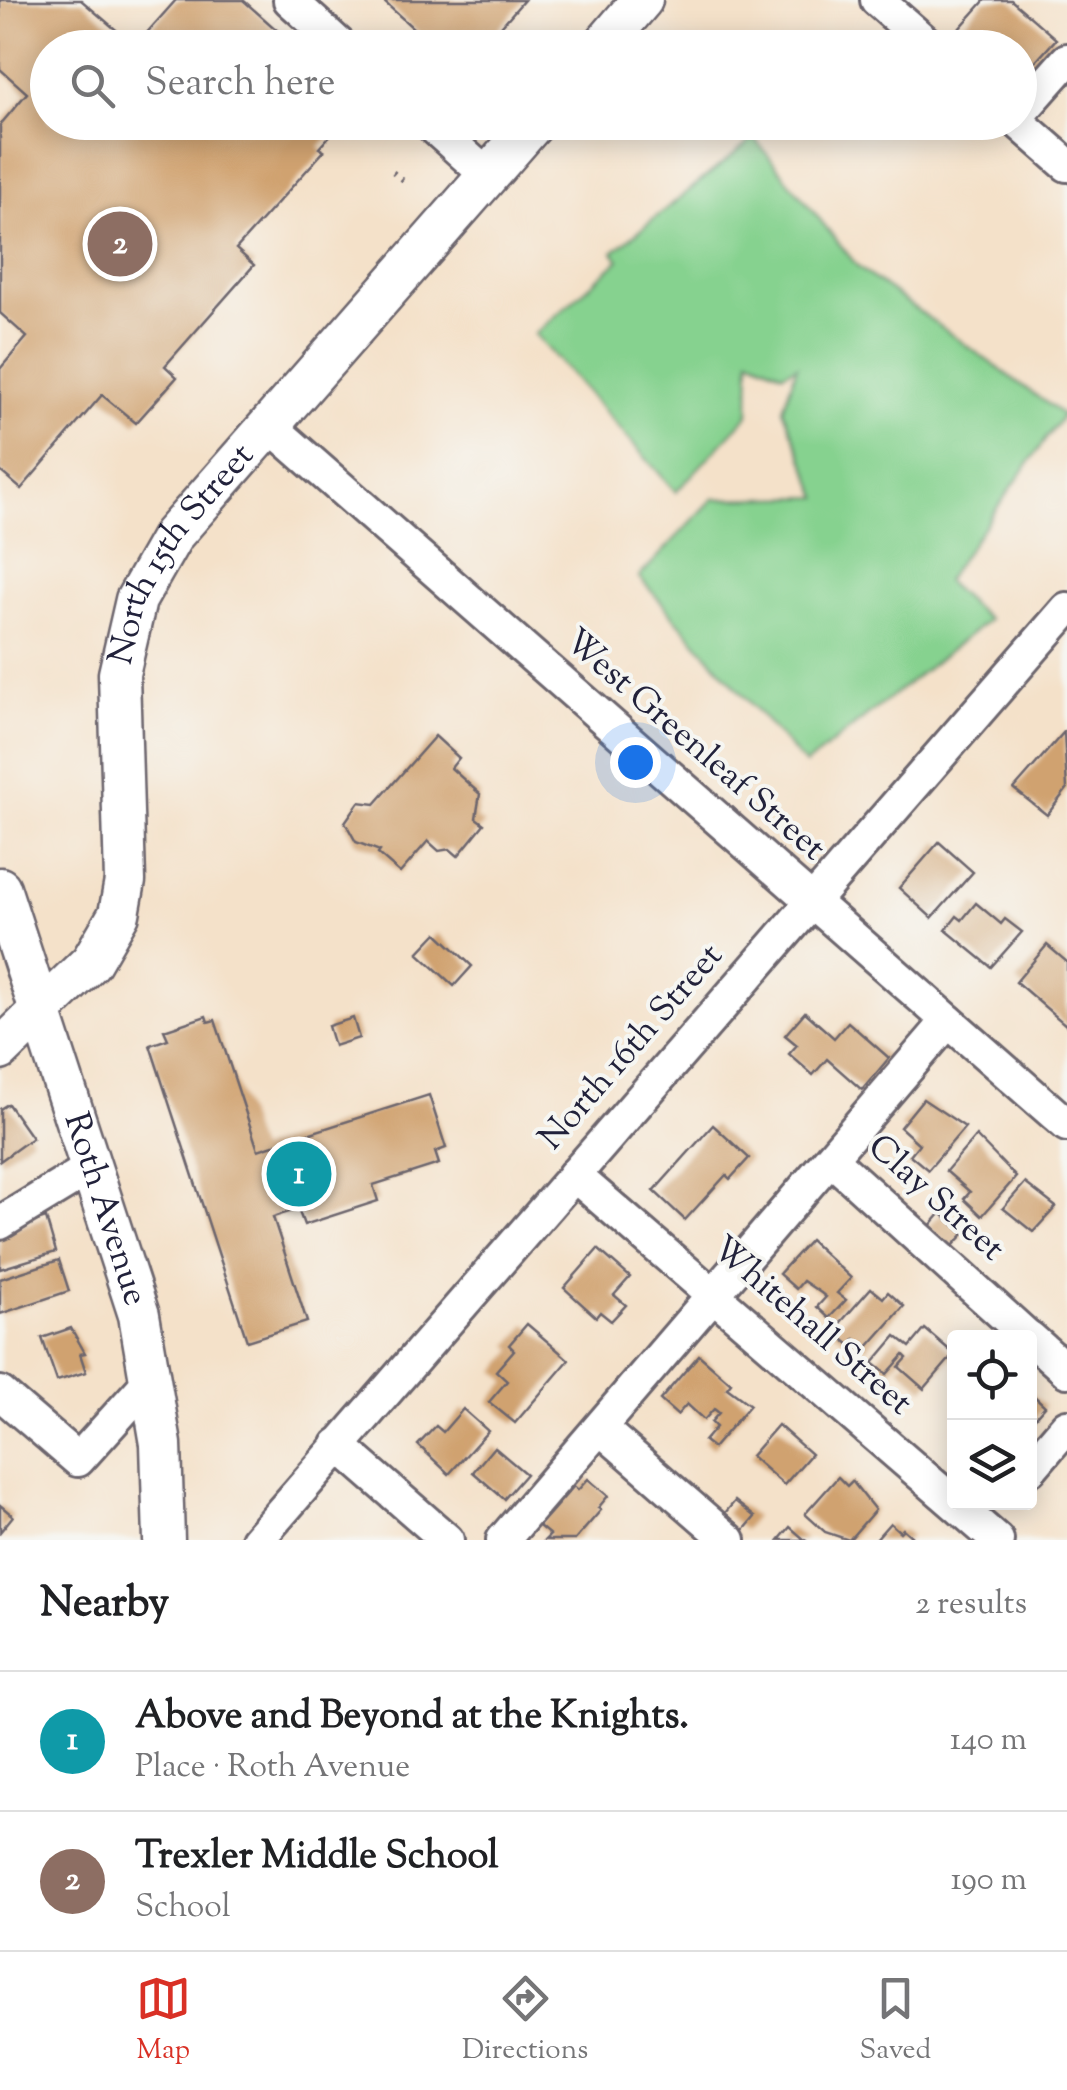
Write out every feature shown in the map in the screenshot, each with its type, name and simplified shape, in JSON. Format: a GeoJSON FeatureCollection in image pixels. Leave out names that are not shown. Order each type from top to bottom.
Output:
{"type":"FeatureCollection","features":[{"type":"Feature","properties":{"kind":"main road"},"geometry":{"type":"LineString","coordinates":[[616,30],[642,0]]}},
{"type":"Feature","properties":{"kind":"main road","name":"North 15th Street"},"geometry":{"type":"LineString","coordinates":[[0,1050],[91,962],[118,914],[126,881],[119,674],[136,600],[173,535],[519,140]]}},
{"type":"Feature","properties":{"kind":"main road","name":"Roth Avenue"},"geometry":{"type":"LineString","coordinates":[[0,888],[139,1316],[161,1444],[164,1540]]}},
{"type":"Feature","properties":{"kind":"street"},"geometry":{"type":"LineString","coordinates":[[290,0],[323,30]]}},
{"type":"Feature","properties":{"kind":"street"},"geometry":{"type":"LineString","coordinates":[[878,0],[912,30]]}},
{"type":"Feature","properties":{"kind":"street"},"geometry":{"type":"LineString","coordinates":[[1037,94],[1067,60]]}},
{"type":"Feature","properties":{"kind":"street"},"geometry":{"type":"LineString","coordinates":[[1037,139],[1067,165]]}},
{"type":"Feature","properties":{"kind":"street"},"geometry":{"type":"LineString","coordinates":[[448,140],[488,176]]}},
{"type":"Feature","properties":{"kind":"street","name":"West Greenleaf Street"},"geometry":{"type":"LineString","coordinates":[[270,426],[1067,1124]]}},
{"type":"Feature","properties":{"kind":"street","name":"North 16th Street"},"geometry":{"type":"LineString","coordinates":[[257,1540],[812,903],[1061,629]]}},
{"type":"Feature","properties":{"kind":"street"},"geometry":{"type":"LineString","coordinates":[[503,1540],[948,1022]]}},
{"type":"Feature","properties":{"kind":"street","name":"Clay Street"},"geometry":{"type":"LineString","coordinates":[[832,1159],[1020,1330]]}},
{"type":"Feature","properties":{"kind":"street"},"geometry":{"type":"LineString","coordinates":[[0,1223],[89,1169]]}},
{"type":"Feature","properties":{"kind":"street","name":"Whitehall Street"},"geometry":{"type":"LineString","coordinates":[[574,1175],[986,1527]]}},
{"type":"Feature","properties":{"kind":"street","name":"Clay Street"},"geometry":{"type":"LineString","coordinates":[[1037,1345],[1067,1372]]}},
{"type":"Feature","properties":{"kind":"street"},"geometry":{"type":"LineString","coordinates":[[0,1393],[78,1460],[152,1378]]}},
{"type":"Feature","properties":{"kind":"street"},"geometry":{"type":"LineString","coordinates":[[1037,1461],[1067,1426]]}},
{"type":"Feature","properties":{"kind":"street"},"geometry":{"type":"LineString","coordinates":[[600,1428],[729,1540]]}},
{"type":"Feature","properties":{"kind":"street"},"geometry":{"type":"LineString","coordinates":[[338,1445],[447,1540]]}},
{"type":"Feature","properties":{"kind":"path"},"geometry":{"type":"LineString","coordinates":[[393,172],[408,185]]}},
{"type":"Feature","properties":{"kind":"green space"},"geometry":{"type":"Polygon","coordinates":[[[756,140],[859,268],[1063,415],[945,581],[988,620],[805,765],[639,577],[713,499],[819,497],[783,409],[797,366],[783,373],[750,358],[749,414],[676,492],[535,334],[619,260],[613,252],[756,140]]]}},
{"type":"Feature","properties":{"kind":"building"},"geometry":{"type":"Polygon","coordinates":[[[0,0],[81,0],[116,30],[30,30],[30,140],[326,140],[319,148],[324,151],[236,249],[254,265],[165,366],[177,377],[136,423],[102,395],[21,489],[0,471],[0,369],[27,337],[0,313],[0,125],[27,93],[0,69],[0,0]]]}},
{"type":"Feature","properties":{"kind":"building"},"geometry":{"type":"Polygon","coordinates":[[[176,0],[243,0],[277,30],[149,30],[176,0]]]}},
{"type":"Feature","properties":{"kind":"building"},"geometry":{"type":"Polygon","coordinates":[[[382,0],[524,0],[498,30],[415,30],[382,0]]]}},
{"type":"Feature","properties":{"kind":"building"},"geometry":{"type":"Polygon","coordinates":[[[985,0],[1011,0],[1056,39],[1037,60],[1037,30],[959,29],[985,0]]]}},
{"type":"Feature","properties":{"kind":"building"},"geometry":{"type":"Polygon","coordinates":[[[1064,732],[1067,789],[1047,815],[1014,789],[1064,732]]]}},
{"type":"Feature","properties":{"kind":"building"},"geometry":{"type":"Polygon","coordinates":[[[435,736],[459,758],[451,768],[480,794],[476,818],[484,824],[458,856],[450,849],[439,851],[428,841],[400,873],[378,854],[380,851],[356,842],[345,822],[359,802],[375,804],[435,736]]]}},
{"type":"Feature","properties":{"kind":"building"},"geometry":{"type":"Polygon","coordinates":[[[939,842],[973,872],[932,918],[899,888],[939,842]]]}},
{"type":"Feature","properties":{"kind":"building"},"geometry":{"type":"Polygon","coordinates":[[[976,903],[1001,924],[1005,919],[1022,932],[991,967],[946,930],[957,916],[962,920],[976,903]]]}},
{"type":"Feature","properties":{"kind":"building"},"geometry":{"type":"Polygon","coordinates":[[[437,933],[472,966],[454,986],[418,953],[437,933]]]}},
{"type":"Feature","properties":{"kind":"building"},"geometry":{"type":"Polygon","coordinates":[[[1047,945],[1067,962],[1067,1026],[1016,982],[1047,945]]]}},
{"type":"Feature","properties":{"kind":"building"},"geometry":{"type":"Polygon","coordinates":[[[805,1012],[834,1038],[848,1022],[889,1058],[862,1090],[827,1059],[813,1075],[789,1054],[797,1045],[785,1035],[805,1012]]]}},
{"type":"Feature","properties":{"kind":"building"},"geometry":{"type":"Polygon","coordinates":[[[206,1016],[208,1022],[215,1020],[258,1150],[429,1095],[446,1148],[435,1152],[439,1164],[373,1185],[378,1201],[304,1225],[298,1209],[273,1217],[307,1322],[247,1341],[150,1045],[168,1039],[164,1030],[206,1016]]]}},
{"type":"Feature","properties":{"kind":"building"},"geometry":{"type":"Polygon","coordinates":[[[353,1018],[359,1038],[334,1046],[328,1026],[353,1018]]]}},
{"type":"Feature","properties":{"kind":"building"},"geometry":{"type":"Polygon","coordinates":[[[923,1099],[965,1127],[928,1170],[910,1155],[919,1144],[900,1127],[923,1099]]]}},
{"type":"Feature","properties":{"kind":"building"},"geometry":{"type":"Polygon","coordinates":[[[8,1104],[32,1138],[0,1161],[0,1109],[8,1104]]]}},
{"type":"Feature","properties":{"kind":"building"},"geometry":{"type":"Polygon","coordinates":[[[713,1125],[749,1158],[730,1179],[726,1175],[685,1220],[654,1191],[713,1125]]]}},
{"type":"Feature","properties":{"kind":"building"},"geometry":{"type":"Polygon","coordinates":[[[976,1136],[1016,1177],[982,1216],[964,1199],[970,1192],[946,1171],[976,1136]]]}},
{"type":"Feature","properties":{"kind":"building"},"geometry":{"type":"Polygon","coordinates":[[[1025,1183],[1056,1207],[1033,1232],[1003,1208],[1025,1183]]]}},
{"type":"Feature","properties":{"kind":"building"},"geometry":{"type":"Polygon","coordinates":[[[941,1213],[964,1234],[951,1248],[929,1227],[941,1213]]]}},
{"type":"Feature","properties":{"kind":"building"},"geometry":{"type":"Polygon","coordinates":[[[46,1218],[56,1252],[0,1269],[0,1233],[46,1218]]]}},
{"type":"Feature","properties":{"kind":"building"},"geometry":{"type":"Polygon","coordinates":[[[810,1240],[851,1278],[837,1293],[846,1300],[829,1318],[817,1307],[826,1297],[803,1281],[796,1289],[779,1274],[810,1240]]]}},
{"type":"Feature","properties":{"kind":"building"},"geometry":{"type":"Polygon","coordinates":[[[598,1249],[630,1277],[614,1295],[626,1305],[611,1321],[600,1312],[596,1317],[564,1288],[598,1249]]]}},
{"type":"Feature","properties":{"kind":"building"},"geometry":{"type":"Polygon","coordinates":[[[59,1260],[69,1291],[0,1314],[0,1279],[59,1260]]]}},
{"type":"Feature","properties":{"kind":"building"},"geometry":{"type":"Polygon","coordinates":[[[871,1288],[883,1298],[888,1292],[904,1306],[866,1349],[855,1339],[850,1345],[833,1331],[871,1288]]]}},
{"type":"Feature","properties":{"kind":"building"},"geometry":{"type":"Polygon","coordinates":[[[527,1324],[569,1360],[515,1423],[489,1402],[507,1381],[496,1371],[514,1350],[509,1345],[527,1324]]]}},
{"type":"Feature","properties":{"kind":"building"},"geometry":{"type":"Polygon","coordinates":[[[71,1328],[85,1353],[80,1354],[86,1372],[57,1381],[42,1338],[71,1328]]]}},
{"type":"Feature","properties":{"kind":"building"},"geometry":{"type":"Polygon","coordinates":[[[925,1329],[947,1348],[947,1362],[924,1389],[899,1367],[907,1358],[904,1355],[887,1374],[873,1363],[896,1336],[910,1347],[925,1329]]]}},
{"type":"Feature","properties":{"kind":"building"},"geometry":{"type":"Polygon","coordinates":[[[699,1355],[731,1383],[727,1388],[750,1405],[713,1448],[704,1441],[716,1427],[711,1422],[719,1413],[714,1409],[704,1420],[687,1404],[677,1415],[660,1400],[699,1355]]]}},
{"type":"Feature","properties":{"kind":"building"},"geometry":{"type":"Polygon","coordinates":[[[1037,1399],[1045,1406],[1037,1415],[1037,1399]]]}},
{"type":"Feature","properties":{"kind":"building"},"geometry":{"type":"Polygon","coordinates":[[[463,1409],[488,1431],[449,1474],[418,1445],[436,1426],[443,1432],[463,1409]]]}},
{"type":"Feature","properties":{"kind":"building"},"geometry":{"type":"Polygon","coordinates":[[[778,1425],[811,1454],[784,1485],[751,1456],[778,1425]]]}},
{"type":"Feature","properties":{"kind":"building"},"geometry":{"type":"Polygon","coordinates":[[[494,1447],[526,1474],[504,1499],[473,1472],[494,1447]]]}},
{"type":"Feature","properties":{"kind":"building"},"geometry":{"type":"Polygon","coordinates":[[[838,1477],[847,1486],[852,1481],[875,1510],[849,1540],[825,1532],[805,1514],[838,1477]]]}},
{"type":"Feature","properties":{"kind":"building"},"geometry":{"type":"Polygon","coordinates":[[[588,1479],[608,1496],[598,1508],[601,1510],[575,1540],[545,1540],[550,1535],[539,1526],[574,1486],[578,1490],[588,1479]]]}},
{"type":"Feature","properties":{"kind":"building"},"geometry":{"type":"Polygon","coordinates":[[[735,1501],[755,1517],[744,1530],[725,1513],[735,1501]]]}},
{"type":"Feature","properties":{"kind":"building"},"geometry":{"type":"Polygon","coordinates":[[[0,1505],[13,1516],[0,1532],[0,1505]]]}},
{"type":"Feature","properties":{"kind":"building"},"geometry":{"type":"Polygon","coordinates":[[[890,1523],[911,1536],[907,1540],[875,1540],[890,1523]]]}},
{"type":"Feature","properties":{"kind":"building"},"geometry":{"type":"Polygon","coordinates":[[[790,1527],[805,1540],[779,1540],[790,1527]]]}},
{"type":"Feature","properties":{"kind":"place","name":"Trexler Middle School"},"geometry":{"type":"Point","coordinates":[120,244]}},
{"type":"Feature","properties":{"kind":"place","name":"Above and Beyond at the Knights."},"geometry":{"type":"Point","coordinates":[299,1174]}}]}
